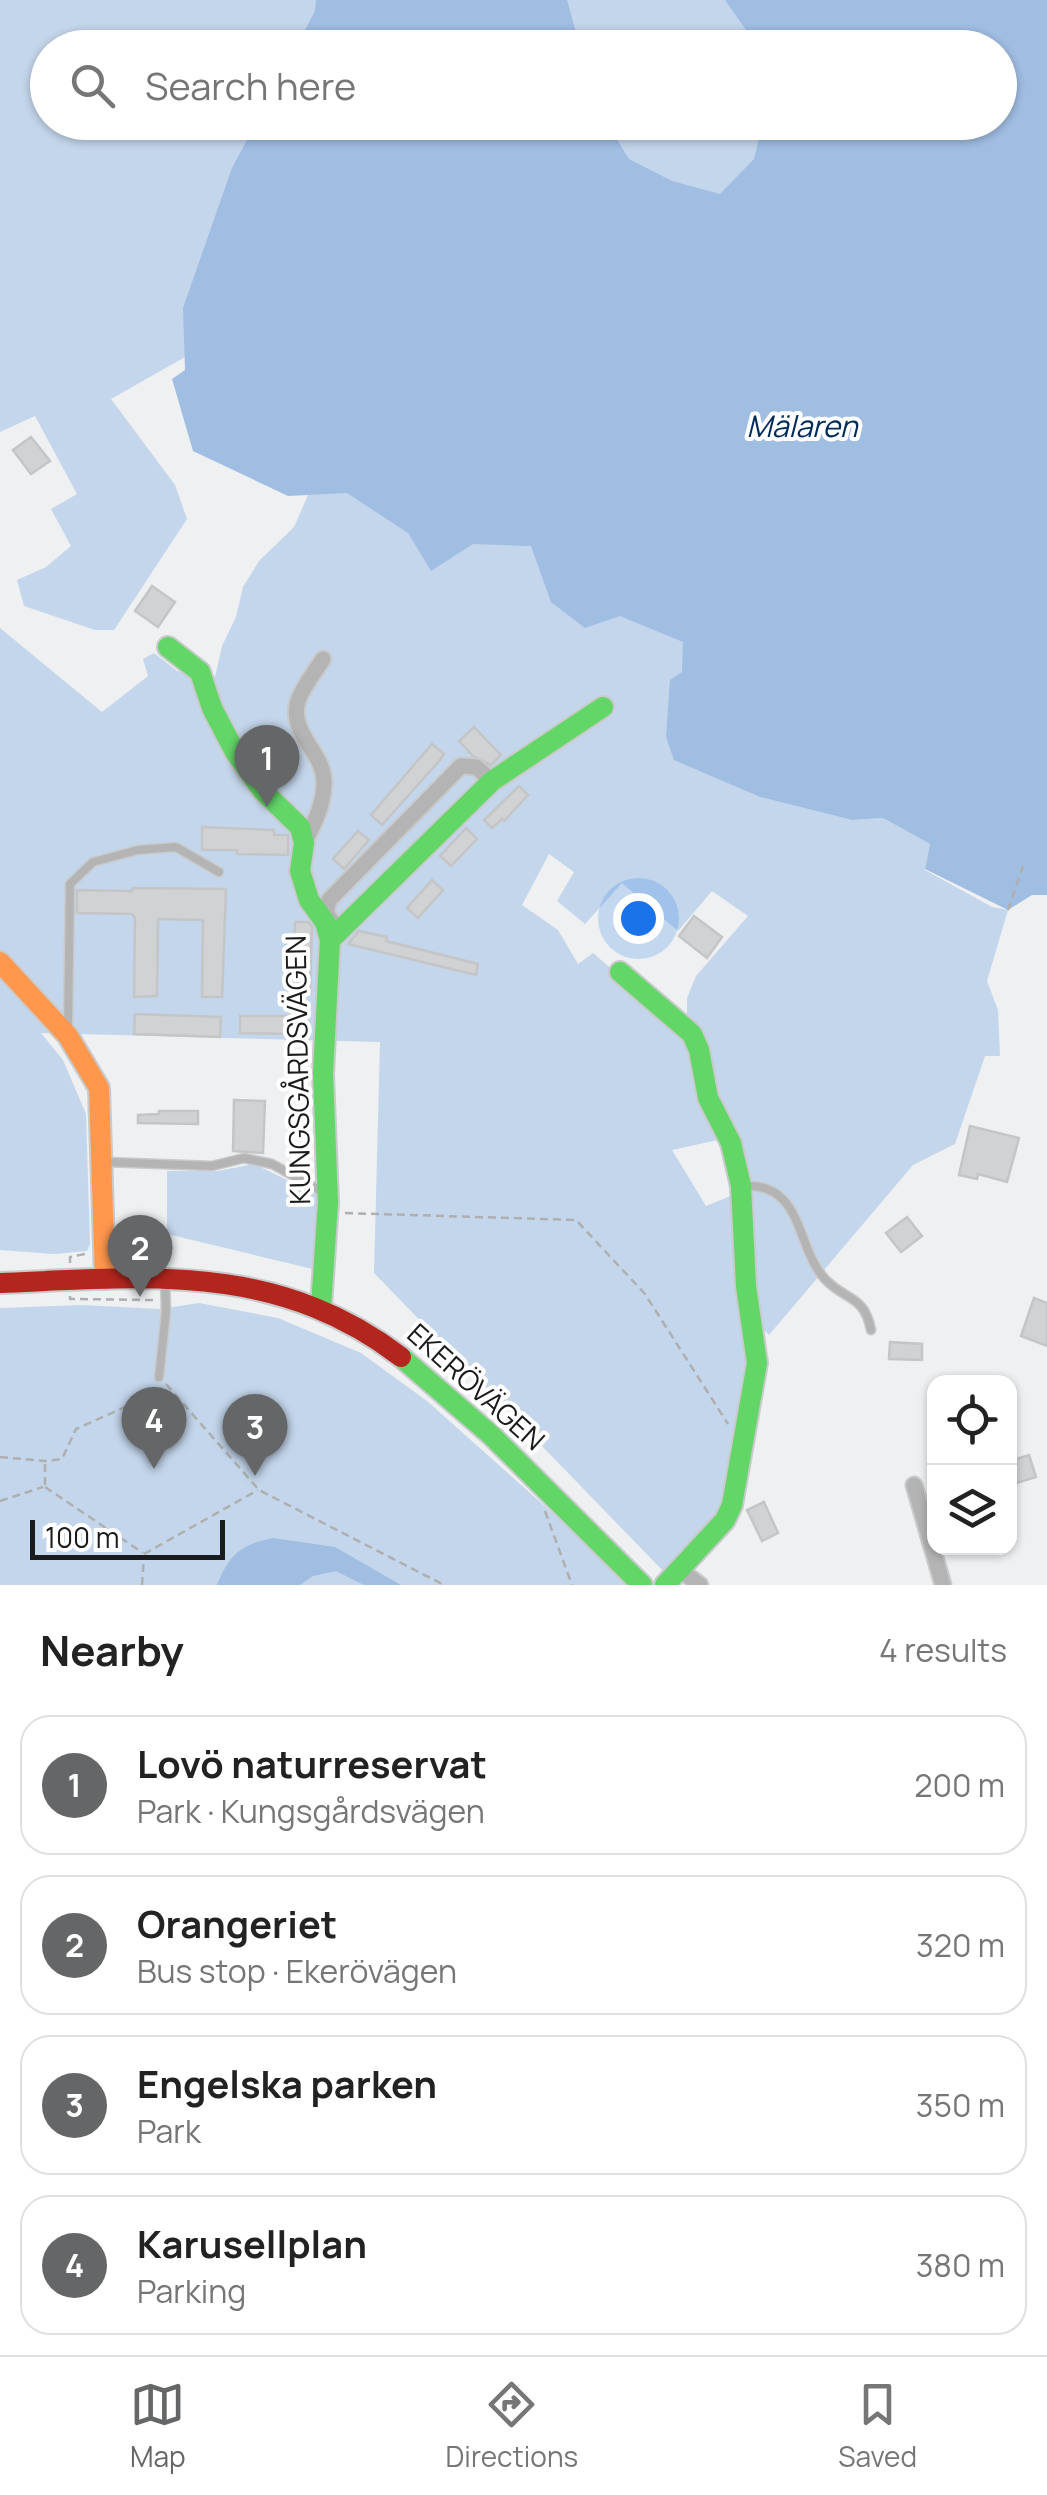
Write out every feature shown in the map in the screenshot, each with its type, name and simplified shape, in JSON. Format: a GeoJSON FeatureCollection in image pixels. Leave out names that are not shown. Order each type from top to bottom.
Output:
{"type":"FeatureCollection","features":[{"type":"Feature","properties":{"kind":"street"},"geometry":{"type":"LineString","coordinates":[[168,647],[200,672],[212,708],[235,752],[262,790],[300,827],[304,843]]}},
{"type":"Feature","properties":{"kind":"street"},"geometry":{"type":"LineString","coordinates":[[304,843],[319,814],[324,779],[297,727],[298,702],[323,658]]}},
{"type":"Feature","properties":{"kind":"street"},"geometry":{"type":"LineString","coordinates":[[492,781],[476,767],[461,766],[329,900],[326,913],[334,935],[492,781],[603,707]]}},
{"type":"Feature","properties":{"kind":"street","name":"KUNGSGÅRDSVÄGEN"},"geometry":{"type":"LineString","coordinates":[[304,843],[300,870],[309,900],[334,935],[324,1074],[328,1204],[321,1307]]}},
{"type":"Feature","properties":{"kind":"street"},"geometry":{"type":"LineString","coordinates":[[0,962],[68,1033],[99,1088],[105,1279]]}},
{"type":"Feature","properties":{"kind":"street"},"geometry":{"type":"LineString","coordinates":[[620,972],[692,1034],[700,1050],[708,1098],[731,1143],[741,1186],[746,1286],[757,1364],[738,1481],[725,1520],[672,1577],[700,1585]]}},
{"type":"Feature","properties":{"kind":"street","name":"EKERÖVÄGEN"},"geometry":{"type":"LineString","coordinates":[[0,1283],[105,1279],[165,1290],[219,1282],[267,1290],[321,1307],[379,1338],[429,1376],[642,1585]]}},
{"type":"Feature","properties":{"kind":"street"},"geometry":{"type":"LineString","coordinates":[[914,1484],[942,1585]]}},
{"type":"Feature","properties":{"kind":"lane"},"geometry":{"type":"LineString","coordinates":[[68,1033],[70,884],[93,862],[138,850],[176,847],[219,872]]}},
{"type":"Feature","properties":{"kind":"lane"},"geometry":{"type":"LineString","coordinates":[[101,1162],[212,1166],[244,1158],[272,1164],[328,1204]]}},
{"type":"Feature","properties":{"kind":"lane"},"geometry":{"type":"LineString","coordinates":[[741,1186],[767,1189],[784,1201],[824,1278],[860,1304],[871,1330]]}},
{"type":"Feature","properties":{"kind":"lane"},"geometry":{"type":"LineString","coordinates":[[159,1376],[165,1290]]}},
{"type":"Feature","properties":{"kind":"path"},"geometry":{"type":"LineString","coordinates":[[1008,910],[1023,866]]}},
{"type":"Feature","properties":{"kind":"path"},"geometry":{"type":"LineString","coordinates":[[328,1204],[576,1220],[645,1294],[743,1446]]}},
{"type":"Feature","properties":{"kind":"path"},"geometry":{"type":"LineString","coordinates":[[70,1299],[165,1290]]}},
{"type":"Feature","properties":{"kind":"path"},"geometry":{"type":"LineString","coordinates":[[0,1457],[62,1459],[76,1429],[152,1395],[159,1376],[259,1490],[444,1585]]}},
{"type":"Feature","properties":{"kind":"path"},"geometry":{"type":"LineString","coordinates":[[45,1461],[45,1487]]}},
{"type":"Feature","properties":{"kind":"path"},"geometry":{"type":"LineString","coordinates":[[0,1501],[45,1487]]}},
{"type":"Feature","properties":{"kind":"path"},"geometry":{"type":"LineString","coordinates":[[45,1487],[144,1554]]}},
{"type":"Feature","properties":{"kind":"path"},"geometry":{"type":"LineString","coordinates":[[144,1554],[259,1490]]}},
{"type":"Feature","properties":{"kind":"path"},"geometry":{"type":"LineString","coordinates":[[556,1516],[544,1504],[572,1585]]}},
{"type":"Feature","properties":{"kind":"path"},"geometry":{"type":"LineString","coordinates":[[142,1585],[144,1554]]}},
{"type":"Feature","properties":{"kind":"shaded area"},"geometry":{"type":"Polygon","coordinates":[[[0,0],[1047,0],[1047,837],[720,731],[707,767],[692,767],[760,797],[852,820],[883,818],[930,844],[925,870],[992,907],[1008,910],[987,981],[998,1010],[1000,1056],[985,1056],[955,1144],[913,1165],[769,1335],[758,1324],[747,1186],[739,1140],[718,1109],[704,1047],[687,1023],[687,998],[696,976],[748,916],[712,891],[678,931],[622,883],[585,924],[557,901],[574,872],[549,854],[522,905],[558,930],[578,964],[593,953],[684,1032],[697,1055],[705,1104],[727,1138],[672,1150],[706,1206],[738,1193],[742,1299],[753,1361],[723,1516],[667,1575],[374,1273],[380,1042],[41,1033],[63,1060],[86,1114],[90,1244],[87,1251],[54,1254],[0,1250],[0,628],[102,712],[148,676],[143,659],[154,653],[177,671],[215,677],[243,587],[259,561],[294,527],[323,461],[278,448],[245,428],[233,416],[220,388],[215,334],[184,336],[185,357],[111,399],[175,485],[187,519],[114,630],[95,630],[24,606],[17,580],[46,567],[71,546],[51,509],[77,494],[35,416],[0,432],[0,0]]]}},
{"type":"Feature","properties":{"kind":"shaded area"},"geometry":{"type":"Polygon","coordinates":[[[254,1164],[318,1195],[317,1270],[167,1234],[167,1171],[218,1171],[254,1164]]]}},
{"type":"Feature","properties":{"kind":"shaded area"},"geometry":{"type":"Polygon","coordinates":[[[199,1303],[278,1318],[361,1353],[427,1401],[595,1551],[627,1585],[0,1585],[0,1308],[82,1305],[159,1309],[199,1303]]]}},
{"type":"Feature","properties":{"kind":"water"},"geometry":{"type":"Polygon","coordinates":[[[316,0],[567,0],[575,30],[305,30],[316,0]]]}},
{"type":"Feature","properties":{"kind":"water","name":"Mälaren"},"geometry":{"type":"Polygon","coordinates":[[[725,0],[1047,0],[1047,895],[1032,895],[1008,910],[925,869],[930,844],[883,818],[852,820],[760,797],[674,760],[666,737],[670,680],[682,672],[683,642],[620,616],[585,628],[551,602],[531,546],[473,544],[431,571],[408,533],[347,493],[288,496],[193,451],[172,379],[185,370],[183,308],[232,168],[247,140],[617,140],[629,159],[672,181],[720,194],[754,159],[759,140],[1017,140],[1017,30],[746,30],[725,0]]]}},
{"type":"Feature","properties":{"kind":"water"},"geometry":{"type":"Polygon","coordinates":[[[273,1538],[335,1547],[401,1585],[364,1585],[336,1571],[313,1576],[300,1585],[217,1585],[238,1552],[273,1538]]]}},
{"type":"Feature","properties":{"kind":"building"},"geometry":{"type":"Polygon","coordinates":[[[31,437],[50,461],[31,474],[13,450],[31,437]]]}},
{"type":"Feature","properties":{"kind":"building"},"geometry":{"type":"Polygon","coordinates":[[[152,586],[175,602],[158,627],[135,611],[152,586]]]}},
{"type":"Feature","properties":{"kind":"building"},"geometry":{"type":"Polygon","coordinates":[[[474,727],[501,755],[491,765],[473,756],[459,741],[474,727]]]}},
{"type":"Feature","properties":{"kind":"building"},"geometry":{"type":"Polygon","coordinates":[[[432,744],[444,754],[382,825],[371,815],[432,744]]]}},
{"type":"Feature","properties":{"kind":"building"},"geometry":{"type":"Polygon","coordinates":[[[519,786],[528,795],[492,828],[484,820],[519,786]]]}},
{"type":"Feature","properties":{"kind":"building"},"geometry":{"type":"Polygon","coordinates":[[[202,827],[274,830],[274,835],[288,835],[288,855],[202,850],[202,827]]]}},
{"type":"Feature","properties":{"kind":"building"},"geometry":{"type":"Polygon","coordinates":[[[466,828],[477,839],[451,866],[440,856],[466,828]]]}},
{"type":"Feature","properties":{"kind":"building"},"geometry":{"type":"Polygon","coordinates":[[[358,831],[369,840],[344,869],[333,859],[358,831]]]}},
{"type":"Feature","properties":{"kind":"building"},"geometry":{"type":"Polygon","coordinates":[[[432,880],[443,890],[418,918],[407,908],[432,880]]]}},
{"type":"Feature","properties":{"kind":"building"},"geometry":{"type":"Polygon","coordinates":[[[226,889],[222,997],[202,997],[203,920],[158,919],[157,996],[134,997],[135,918],[132,914],[77,913],[77,890],[226,889]]]}},
{"type":"Feature","properties":{"kind":"building"},"geometry":{"type":"Polygon","coordinates":[[[694,916],[722,937],[707,958],[679,936],[694,916]]]}},
{"type":"Feature","properties":{"kind":"building"},"geometry":{"type":"Polygon","coordinates":[[[295,922],[308,922],[312,927],[310,993],[294,993],[295,922]]]}},
{"type":"Feature","properties":{"kind":"building"},"geometry":{"type":"Polygon","coordinates":[[[359,931],[478,964],[476,975],[348,944],[359,931]]]}},
{"type":"Feature","properties":{"kind":"building"},"geometry":{"type":"Polygon","coordinates":[[[135,1014],[221,1017],[220,1037],[134,1034],[135,1014]]]}},
{"type":"Feature","properties":{"kind":"building"},"geometry":{"type":"Polygon","coordinates":[[[240,1016],[291,1016],[291,1034],[240,1033],[240,1016]]]}},
{"type":"Feature","properties":{"kind":"building"},"geometry":{"type":"Polygon","coordinates":[[[234,1100],[265,1101],[263,1153],[233,1151],[234,1100]]]}},
{"type":"Feature","properties":{"kind":"building"},"geometry":{"type":"Polygon","coordinates":[[[198,1111],[198,1124],[138,1123],[138,1115],[198,1111]]]}},
{"type":"Feature","properties":{"kind":"building"},"geometry":{"type":"Polygon","coordinates":[[[970,1126],[1019,1138],[1007,1182],[978,1174],[977,1179],[959,1175],[970,1126]]]}},
{"type":"Feature","properties":{"kind":"building"},"geometry":{"type":"Polygon","coordinates":[[[907,1217],[922,1236],[901,1252],[886,1233],[907,1217]]]}},
{"type":"Feature","properties":{"kind":"building"},"geometry":{"type":"Polygon","coordinates":[[[1034,1298],[1047,1303],[1047,1346],[1021,1336],[1034,1298]]]}},
{"type":"Feature","properties":{"kind":"building"},"geometry":{"type":"Polygon","coordinates":[[[890,1342],[922,1344],[922,1360],[889,1359],[890,1342]]]}},
{"type":"Feature","properties":{"kind":"building"},"geometry":{"type":"Polygon","coordinates":[[[1029,1455],[1036,1477],[1017,1483],[1017,1459],[1029,1455]]]}},
{"type":"Feature","properties":{"kind":"building"},"geometry":{"type":"Polygon","coordinates":[[[764,1502],[778,1533],[762,1541],[747,1510],[764,1502]]]}},
{"type":"Feature","properties":{"kind":"traffic: fast"},"geometry":{"type":"LineString","coordinates":[[168,647],[200,672],[212,708],[235,752],[262,790],[300,827],[304,843],[300,871],[309,900],[325,922],[330,940],[323,1074],[328,1202],[321,1307]]}},
{"type":"Feature","properties":{"kind":"traffic: fast"},"geometry":{"type":"LineString","coordinates":[[330,940],[492,781],[603,707]]}},
{"type":"Feature","properties":{"kind":"traffic: fast"},"geometry":{"type":"LineString","coordinates":[[620,972],[692,1034],[699,1050],[708,1098],[731,1143],[741,1186],[746,1286],[757,1363],[732,1505],[725,1520],[665,1585]]}},
{"type":"Feature","properties":{"kind":"traffic: fast"},"geometry":{"type":"LineString","coordinates":[[401,1357],[491,1435],[642,1585]]}},
{"type":"Feature","properties":{"kind":"traffic: slow"},"geometry":{"type":"LineString","coordinates":[[0,962],[68,1036],[99,1088],[105,1279]]}},
{"type":"Feature","properties":{"kind":"traffic: jam"},"geometry":{"type":"LineString","coordinates":[[0,1283],[159,1279],[258,1290],[354,1326],[401,1357]]}},
{"type":"Feature","properties":{"kind":"place","name":"Lovö naturreservat"},"geometry":{"type":"Point","coordinates":[267,807]}},
{"type":"Feature","properties":{"kind":"place","name":"Orangeriet"},"geometry":{"type":"Point","coordinates":[140,1297]}},
{"type":"Feature","properties":{"kind":"place","name":"Karusellplan"},"geometry":{"type":"Point","coordinates":[154,1469]}},
{"type":"Feature","properties":{"kind":"place","name":"Engelska parken"},"geometry":{"type":"Point","coordinates":[255,1476]}}]}
